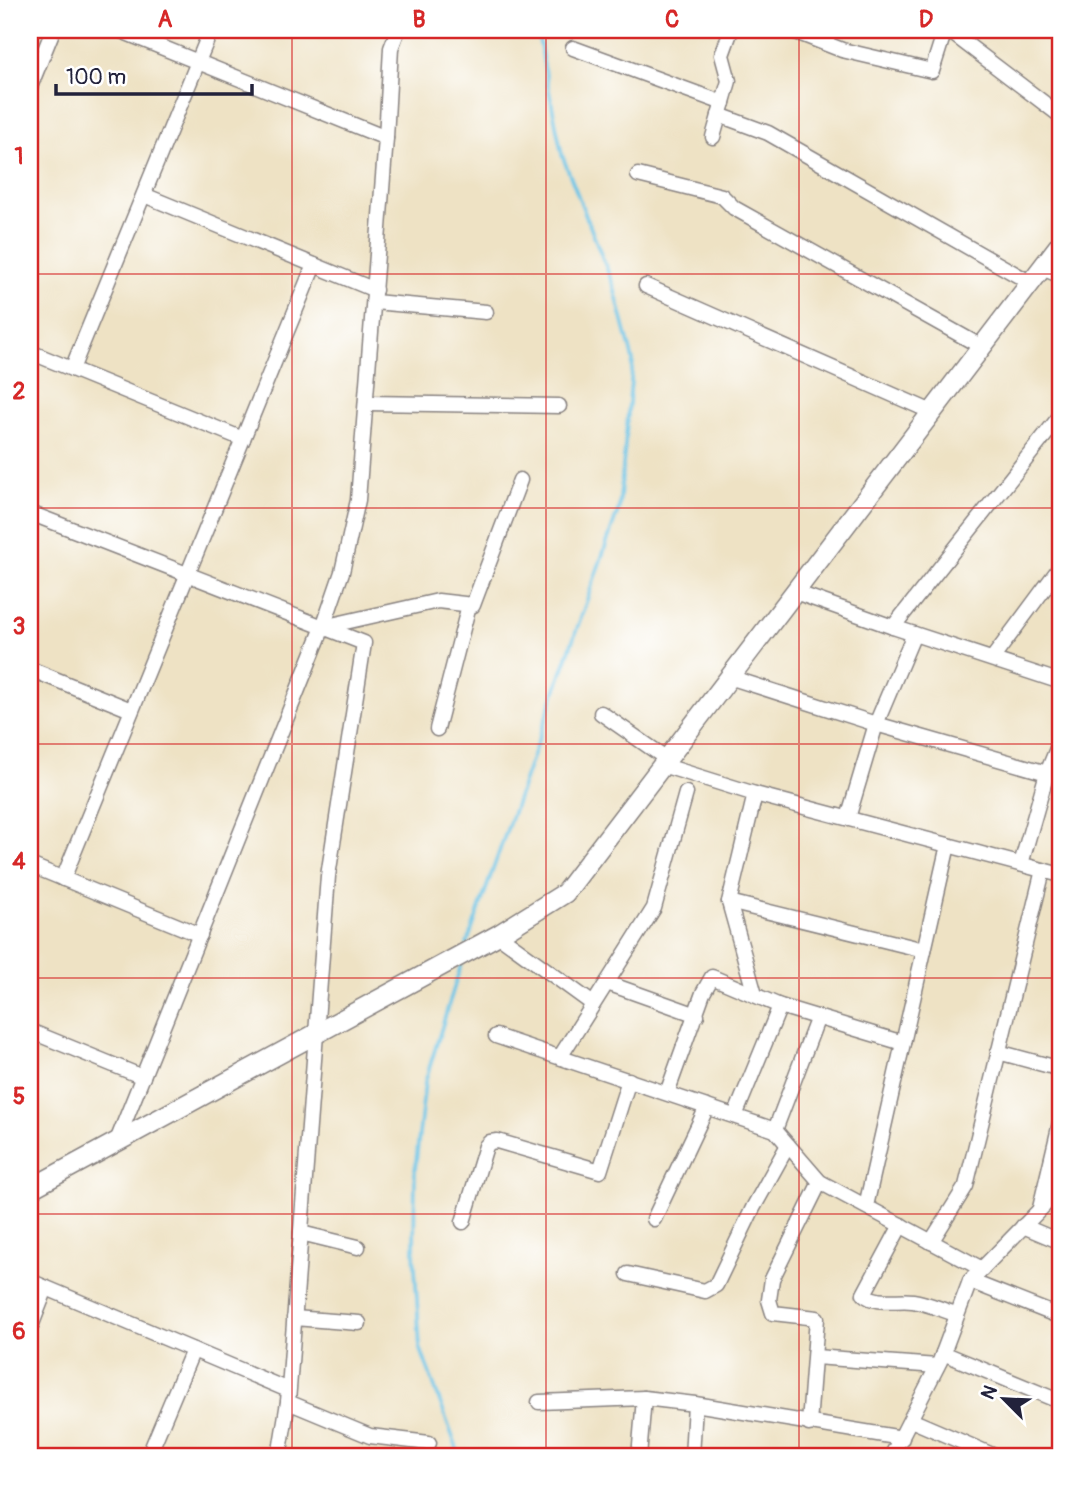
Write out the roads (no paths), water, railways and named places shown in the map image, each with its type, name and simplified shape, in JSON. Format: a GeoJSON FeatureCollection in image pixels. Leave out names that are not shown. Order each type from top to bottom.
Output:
{"type":"FeatureCollection","features":[{"type":"Feature","properties":{"kind":"street"},"geometry":{"type":"LineString","coordinates":[[30,87],[53,30]]}},
{"type":"Feature","properties":{"kind":"street"},"geometry":{"type":"LineString","coordinates":[[120,30],[386,138]]}},
{"type":"Feature","properties":{"kind":"street"},"geometry":{"type":"LineString","coordinates":[[72,369],[211,30]]}},
{"type":"Feature","properties":{"kind":"street"},"geometry":{"type":"LineString","coordinates":[[117,1141],[323,627],[342,572],[358,500],[386,138],[390,48],[398,30]]}},
{"type":"Feature","properties":{"kind":"street"},"geometry":{"type":"LineString","coordinates":[[713,137],[729,81],[722,55],[731,30]]}},
{"type":"Feature","properties":{"kind":"street"},"geometry":{"type":"LineString","coordinates":[[791,30],[842,50],[932,71],[946,30],[1061,116]]}},
{"type":"Feature","properties":{"kind":"street"},"geometry":{"type":"LineString","coordinates":[[573,48],[721,109],[1036,275],[1061,276]]}},
{"type":"Feature","properties":{"kind":"street"},"geometry":{"type":"LineString","coordinates":[[638,175],[722,196],[734,208],[982,347]]}},
{"type":"Feature","properties":{"kind":"street"},"geometry":{"type":"LineString","coordinates":[[144,195],[314,265],[374,296],[486,312]]}},
{"type":"Feature","properties":{"kind":"street"},"geometry":{"type":"LineString","coordinates":[[30,1189],[498,935],[565,893],[1061,243]]}},
{"type":"Feature","properties":{"kind":"street"},"geometry":{"type":"LineString","coordinates":[[62,878],[314,265]]}},
{"type":"Feature","properties":{"kind":"street"},"geometry":{"type":"LineString","coordinates":[[646,286],[932,412]]}},
{"type":"Feature","properties":{"kind":"street"},"geometry":{"type":"LineString","coordinates":[[30,352],[243,439]]}},
{"type":"Feature","properties":{"kind":"street"},"geometry":{"type":"LineString","coordinates":[[366,403],[559,406]]}},
{"type":"Feature","properties":{"kind":"street"},"geometry":{"type":"LineString","coordinates":[[893,627],[1061,415]]}},
{"type":"Feature","properties":{"kind":"street"},"geometry":{"type":"LineString","coordinates":[[323,627],[438,600],[474,605],[520,480]]}},
{"type":"Feature","properties":{"kind":"street"},"geometry":{"type":"LineString","coordinates":[[30,513],[364,643],[328,876],[288,1396],[279,1457]]}},
{"type":"Feature","properties":{"kind":"street"},"geometry":{"type":"LineString","coordinates":[[992,659],[1061,566]]}},
{"type":"Feature","properties":{"kind":"street"},"geometry":{"type":"LineString","coordinates":[[795,592],[1061,682]]}},
{"type":"Feature","properties":{"kind":"street"},"geometry":{"type":"LineString","coordinates":[[437,729],[468,605]]}},
{"type":"Feature","properties":{"kind":"street"},"geometry":{"type":"LineString","coordinates":[[848,818],[876,724],[914,634]]}},
{"type":"Feature","properties":{"kind":"street"},"geometry":{"type":"LineString","coordinates":[[30,669],[131,710]]}},
{"type":"Feature","properties":{"kind":"street"},"geometry":{"type":"LineString","coordinates":[[729,677],[876,724],[1054,775]]}},
{"type":"Feature","properties":{"kind":"street"},"geometry":{"type":"LineString","coordinates":[[601,713],[665,762],[755,794],[1061,875]]}},
{"type":"Feature","properties":{"kind":"street"},"geometry":{"type":"LineString","coordinates":[[1021,864],[1054,775],[1061,739]]}},
{"type":"Feature","properties":{"kind":"street"},"geometry":{"type":"LineString","coordinates":[[560,1057],[654,908],[686,793]]}},
{"type":"Feature","properties":{"kind":"street"},"geometry":{"type":"LineString","coordinates":[[755,794],[729,902],[755,996]]}},
{"type":"Feature","properties":{"kind":"street"},"geometry":{"type":"LineString","coordinates":[[866,1206],[948,845]]}},
{"type":"Feature","properties":{"kind":"street"},"geometry":{"type":"LineString","coordinates":[[30,865],[200,934]]}},
{"type":"Feature","properties":{"kind":"street"},"geometry":{"type":"LineString","coordinates":[[931,1242],[966,1186],[1043,870]]}},
{"type":"Feature","properties":{"kind":"street"},"geometry":{"type":"LineString","coordinates":[[729,902],[924,950]]}},
{"type":"Feature","properties":{"kind":"street"},"geometry":{"type":"LineString","coordinates":[[498,935],[593,1004]]}},
{"type":"Feature","properties":{"kind":"street"},"geometry":{"type":"LineString","coordinates":[[667,1093],[703,993],[712,977],[780,1006],[903,1043]]}},
{"type":"Feature","properties":{"kind":"street"},"geometry":{"type":"LineString","coordinates":[[607,983],[697,1015]]}},
{"type":"Feature","properties":{"kind":"street"},"geometry":{"type":"LineString","coordinates":[[735,1116],[780,1006]]}},
{"type":"Feature","properties":{"kind":"street"},"geometry":{"type":"LineString","coordinates":[[775,1130],[817,1017]]}},
{"type":"Feature","properties":{"kind":"street"},"geometry":{"type":"LineString","coordinates":[[30,1031],[143,1077]]}},
{"type":"Feature","properties":{"kind":"street"},"geometry":{"type":"LineString","coordinates":[[496,1036],[775,1130],[820,1182],[982,1269]]}},
{"type":"Feature","properties":{"kind":"street"},"geometry":{"type":"LineString","coordinates":[[998,1052],[1061,1069]]}},
{"type":"Feature","properties":{"kind":"street"},"geometry":{"type":"LineString","coordinates":[[463,1222],[486,1146],[490,1142],[600,1171],[629,1080]]}},
{"type":"Feature","properties":{"kind":"street"},"geometry":{"type":"LineString","coordinates":[[654,1219],[707,1107]]}},
{"type":"Feature","properties":{"kind":"street"},"geometry":{"type":"LineString","coordinates":[[1040,1210],[1061,1119]]}},
{"type":"Feature","properties":{"kind":"street"},"geometry":{"type":"LineString","coordinates":[[628,1274],[705,1292],[716,1284],[753,1208],[788,1145]]}},
{"type":"Feature","properties":{"kind":"street"},"geometry":{"type":"LineString","coordinates":[[809,1424],[817,1318],[774,1312],[768,1300],[772,1279],[820,1182]]}},
{"type":"Feature","properties":{"kind":"street"},"geometry":{"type":"LineString","coordinates":[[891,1457],[940,1359],[970,1281],[1061,1188]]}},
{"type":"Feature","properties":{"kind":"street"},"geometry":{"type":"LineString","coordinates":[[901,1226],[864,1294],[868,1298],[912,1301],[956,1314]]}},
{"type":"Feature","properties":{"kind":"street"},"geometry":{"type":"LineString","coordinates":[[1023,1226],[1061,1242]]}},
{"type":"Feature","properties":{"kind":"street"},"geometry":{"type":"LineString","coordinates":[[301,1233],[358,1247]]}},
{"type":"Feature","properties":{"kind":"street"},"geometry":{"type":"LineString","coordinates":[[30,1281],[192,1350],[370,1436],[429,1443]]}},
{"type":"Feature","properties":{"kind":"street"},"geometry":{"type":"LineString","coordinates":[[970,1281],[1061,1317]]}},
{"type":"Feature","properties":{"kind":"street"},"geometry":{"type":"LineString","coordinates":[[30,1329],[46,1288]]}},
{"type":"Feature","properties":{"kind":"street"},"geometry":{"type":"LineString","coordinates":[[294,1318],[359,1323]]}},
{"type":"Feature","properties":{"kind":"street"},"geometry":{"type":"LineString","coordinates":[[148,1457],[192,1350]]}},
{"type":"Feature","properties":{"kind":"street"},"geometry":{"type":"LineString","coordinates":[[815,1357],[940,1359],[1061,1402]]}},
{"type":"Feature","properties":{"kind":"street"},"geometry":{"type":"LineString","coordinates":[[539,1402],[644,1398],[902,1438]]}},
{"type":"Feature","properties":{"kind":"street"},"geometry":{"type":"LineString","coordinates":[[639,1457],[644,1398]]}},
{"type":"Feature","properties":{"kind":"street"},"geometry":{"type":"LineString","coordinates":[[692,1457],[695,1404]]}},
{"type":"Feature","properties":{"kind":"street"},"geometry":{"type":"LineString","coordinates":[[911,1420],[997,1457]]}},
{"type":"Feature","properties":{"kind":"waterway"},"geometry":{"type":"LineString","coordinates":[[467,944],[619,508],[633,360],[614,287],[562,155],[537,30]]}},
{"type":"Feature","properties":{"kind":"waterway"},"geometry":{"type":"LineString","coordinates":[[460,1457],[420,1347],[414,1252],[415,1170],[425,1082],[461,965]]}}]}
